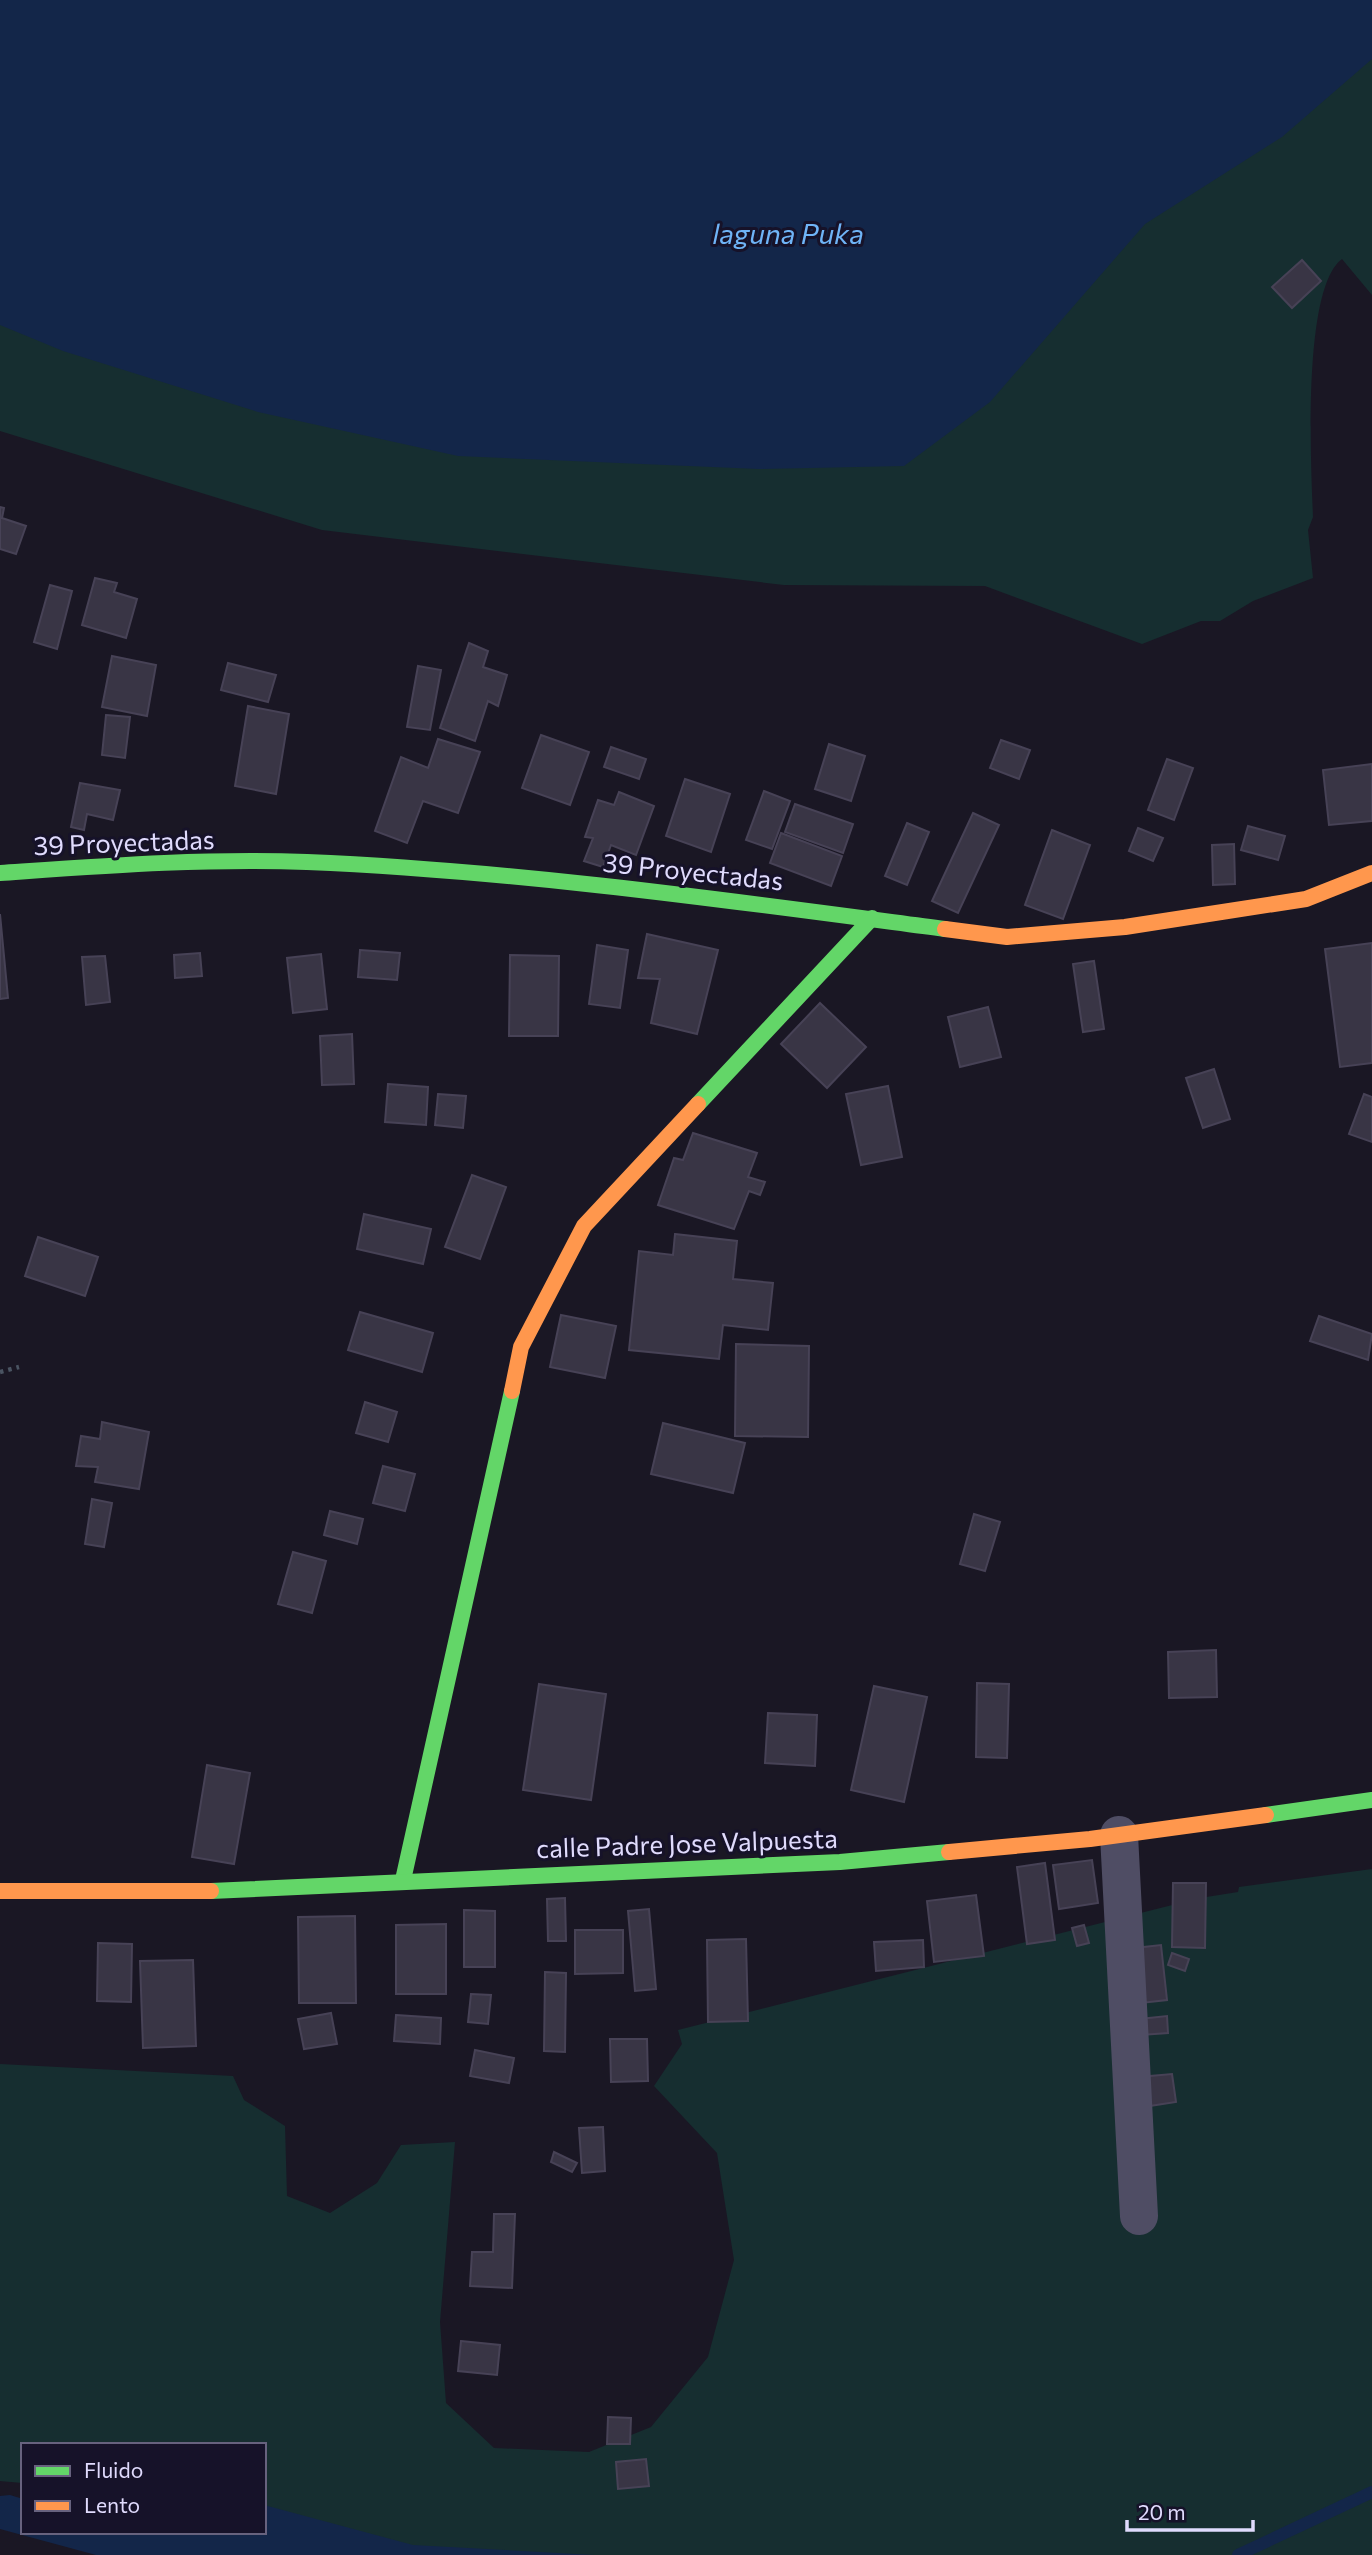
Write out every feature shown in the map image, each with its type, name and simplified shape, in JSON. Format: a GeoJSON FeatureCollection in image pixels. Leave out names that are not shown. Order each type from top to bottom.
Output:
{"type":"FeatureCollection","features":[{"type":"Feature","properties":{"kind":"street","name":"39 Proyectadas"},"geometry":{"type":"LineString","coordinates":[[0,873],[125,864],[304,862],[413,868],[691,896],[1007,937],[1125,927],[1307,899],[1372,873]]}},
{"type":"Feature","properties":{"kind":"street"},"geometry":{"type":"LineString","coordinates":[[403,1880],[492,1491],[521,1347],[526,1335],[584,1226],[872,918]]}},
{"type":"Feature","properties":{"kind":"street","name":"calle Padre Jose Valpuesta"},"geometry":{"type":"LineString","coordinates":[[0,1891],[179,1893],[403,1880],[840,1862],[1119,1835],[1372,1800]]}},
{"type":"Feature","properties":{"kind":"street"},"geometry":{"type":"LineString","coordinates":[[1119,1835],[1139,2216]]}},
{"type":"Feature","properties":{"kind":"path"},"geometry":{"type":"LineString","coordinates":[[0,1372],[19,1367]]}},
{"type":"Feature","properties":{"kind":"green space","name":"laguna Puka"},"geometry":{"type":"Polygon","coordinates":[[[0,0],[1372,0],[1372,295],[1342,259],[1329,276],[1320,305],[1312,380],[1313,517],[1308,530],[1313,578],[1253,601],[1220,621],[1201,621],[1142,644],[985,586],[784,585],[322,530],[0,431],[0,0]]]}},
{"type":"Feature","properties":{"kind":"green space"},"geometry":{"type":"Polygon","coordinates":[[[1372,1869],[1372,2555],[127,2555],[266,2534],[266,2443],[21,2443],[21,2483],[0,2481],[0,2064],[233,2076],[244,2100],[285,2126],[287,2196],[330,2213],[377,2183],[401,2145],[455,2142],[440,2322],[446,2403],[494,2448],[589,2452],[651,2427],[708,2357],[734,2260],[717,2153],[654,2086],[682,2044],[678,2030],[1200,1898],[1238,1892],[1239,1887],[1372,1869]]]}},
{"type":"Feature","properties":{"kind":"water","name":"laguna Puka"},"geometry":{"type":"Polygon","coordinates":[[[0,0],[1372,0],[1372,59],[1282,137],[1145,224],[990,402],[904,466],[759,469],[458,456],[258,412],[63,351],[0,325],[0,0]]]}},
{"type":"Feature","properties":{"kind":"water"},"geometry":{"type":"Polygon","coordinates":[[[10,2495],[21,2498],[21,2534],[266,2534],[266,2506],[413,2545],[594,2555],[96,2555],[0,2529],[0,2496],[10,2495]]]}},
{"type":"Feature","properties":{"kind":"building"},"geometry":{"type":"Polygon","coordinates":[[[1302,260],[1321,281],[1292,308],[1272,287],[1302,260]]]}},
{"type":"Feature","properties":{"kind":"building"},"geometry":{"type":"Polygon","coordinates":[[[0,507],[4,508],[2,518],[26,526],[16,554],[0,549],[0,507]]]}},
{"type":"Feature","properties":{"kind":"building"},"geometry":{"type":"Polygon","coordinates":[[[95,578],[117,583],[114,592],[137,599],[126,638],[82,625],[95,578]]]}},
{"type":"Feature","properties":{"kind":"building"},"geometry":{"type":"Polygon","coordinates":[[[50,585],[72,591],[57,649],[34,642],[50,585]]]}},
{"type":"Feature","properties":{"kind":"building"},"geometry":{"type":"Polygon","coordinates":[[[469,643],[488,651],[483,667],[507,675],[498,706],[488,701],[475,741],[440,728],[469,643]]]}},
{"type":"Feature","properties":{"kind":"building"},"geometry":{"type":"Polygon","coordinates":[[[112,656],[156,665],[147,716],[102,707],[112,656]]]}},
{"type":"Feature","properties":{"kind":"building"},"geometry":{"type":"Polygon","coordinates":[[[228,663],[276,675],[268,702],[221,690],[228,663]]]}},
{"type":"Feature","properties":{"kind":"building"},"geometry":{"type":"Polygon","coordinates":[[[418,666],[441,670],[430,730],[407,727],[418,666]]]}},
{"type":"Feature","properties":{"kind":"building"},"geometry":{"type":"Polygon","coordinates":[[[248,706],[289,714],[276,794],[235,786],[248,706]]]}},
{"type":"Feature","properties":{"kind":"building"},"geometry":{"type":"Polygon","coordinates":[[[106,715],[130,717],[125,758],[102,755],[106,715]]]}},
{"type":"Feature","properties":{"kind":"building"},"geometry":{"type":"Polygon","coordinates":[[[541,735],[589,752],[570,805],[522,788],[541,735]]]}},
{"type":"Feature","properties":{"kind":"building"},"geometry":{"type":"Polygon","coordinates":[[[438,739],[480,752],[458,813],[423,801],[407,843],[375,831],[401,757],[428,768],[438,739]]]}},
{"type":"Feature","properties":{"kind":"building"},"geometry":{"type":"Polygon","coordinates":[[[1001,740],[1030,750],[1019,779],[990,768],[1001,740]]]}},
{"type":"Feature","properties":{"kind":"building"},"geometry":{"type":"Polygon","coordinates":[[[829,744],[865,756],[851,801],[815,789],[829,744]]]}},
{"type":"Feature","properties":{"kind":"building"},"geometry":{"type":"Polygon","coordinates":[[[611,747],[646,759],[639,779],[604,767],[611,747]]]}},
{"type":"Feature","properties":{"kind":"building"},"geometry":{"type":"Polygon","coordinates":[[[1167,759],[1193,768],[1174,820],[1148,810],[1167,759]]]}},
{"type":"Feature","properties":{"kind":"building"},"geometry":{"type":"Polygon","coordinates":[[[1372,764],[1372,821],[1329,825],[1323,770],[1372,764]]]}},
{"type":"Feature","properties":{"kind":"building"},"geometry":{"type":"Polygon","coordinates":[[[685,779],[730,794],[711,852],[666,836],[685,779]]]}},
{"type":"Feature","properties":{"kind":"building"},"geometry":{"type":"Polygon","coordinates":[[[80,783],[120,790],[113,820],[87,814],[84,830],[71,827],[80,783]]]}},
{"type":"Feature","properties":{"kind":"building"},"geometry":{"type":"Polygon","coordinates":[[[764,791],[790,801],[772,849],[746,840],[764,791]]]}},
{"type":"Feature","properties":{"kind":"building"},"geometry":{"type":"Polygon","coordinates":[[[619,792],[654,806],[636,855],[611,845],[603,867],[584,861],[593,838],[585,837],[598,800],[614,805],[619,792]]]}},
{"type":"Feature","properties":{"kind":"building"},"geometry":{"type":"Polygon","coordinates":[[[795,804],[853,824],[843,853],[785,832],[795,804]]]}},
{"type":"Feature","properties":{"kind":"building"},"geometry":{"type":"Polygon","coordinates":[[[973,813],[999,825],[958,913],[932,901],[973,813]]]}},
{"type":"Feature","properties":{"kind":"building"},"geometry":{"type":"Polygon","coordinates":[[[907,823],[929,832],[907,885],[885,876],[907,823]]]}},
{"type":"Feature","properties":{"kind":"building"},"geometry":{"type":"Polygon","coordinates":[[[1248,826],[1285,836],[1278,860],[1241,850],[1248,826]]]}},
{"type":"Feature","properties":{"kind":"building"},"geometry":{"type":"Polygon","coordinates":[[[1138,828],[1163,838],[1153,861],[1129,851],[1138,828]]]}},
{"type":"Feature","properties":{"kind":"building"},"geometry":{"type":"Polygon","coordinates":[[[1052,830],[1090,845],[1063,919],[1025,905],[1052,830]]]}},
{"type":"Feature","properties":{"kind":"building"},"geometry":{"type":"Polygon","coordinates":[[[781,833],[842,856],[831,886],[770,863],[781,833]]]}},
{"type":"Feature","properties":{"kind":"building"},"geometry":{"type":"Polygon","coordinates":[[[1234,844],[1235,884],[1213,885],[1212,845],[1234,844]]]}},
{"type":"Feature","properties":{"kind":"building"},"geometry":{"type":"Polygon","coordinates":[[[0,914],[8,998],[0,999],[0,914]]]}},
{"type":"Feature","properties":{"kind":"building"},"geometry":{"type":"Polygon","coordinates":[[[647,934],[718,950],[697,1034],[651,1023],[660,979],[638,978],[647,934]]]}},
{"type":"Feature","properties":{"kind":"building"},"geometry":{"type":"Polygon","coordinates":[[[1372,943],[1372,1063],[1340,1067],[1325,949],[1372,943]]]}},
{"type":"Feature","properties":{"kind":"building"},"geometry":{"type":"Polygon","coordinates":[[[597,945],[628,950],[620,1008],[589,1004],[597,945]]]}},
{"type":"Feature","properties":{"kind":"building"},"geometry":{"type":"Polygon","coordinates":[[[360,950],[400,953],[397,980],[358,977],[360,950]]]}},
{"type":"Feature","properties":{"kind":"building"},"geometry":{"type":"Polygon","coordinates":[[[200,953],[202,976],[175,978],[174,955],[200,953]]]}},
{"type":"Feature","properties":{"kind":"building"},"geometry":{"type":"Polygon","coordinates":[[[321,954],[327,1009],[293,1013],[287,958],[321,954]]]}},
{"type":"Feature","properties":{"kind":"building"},"geometry":{"type":"Polygon","coordinates":[[[510,955],[559,956],[558,1036],[509,1036],[510,955]]]}},
{"type":"Feature","properties":{"kind":"building"},"geometry":{"type":"Polygon","coordinates":[[[105,956],[110,1002],[86,1005],[82,957],[105,956]]]}},
{"type":"Feature","properties":{"kind":"building"},"geometry":{"type":"Polygon","coordinates":[[[1094,961],[1104,1029],[1083,1032],[1073,964],[1094,961]]]}},
{"type":"Feature","properties":{"kind":"building"},"geometry":{"type":"Polygon","coordinates":[[[820,1003],[866,1047],[827,1088],[781,1044],[820,1003]]]}},
{"type":"Feature","properties":{"kind":"building"},"geometry":{"type":"Polygon","coordinates":[[[988,1007],[1001,1057],[960,1067],[948,1017],[988,1007]]]}},
{"type":"Feature","properties":{"kind":"building"},"geometry":{"type":"Polygon","coordinates":[[[352,1034],[354,1084],[322,1085],[320,1036],[352,1034]]]}},
{"type":"Feature","properties":{"kind":"building"},"geometry":{"type":"Polygon","coordinates":[[[1214,1069],[1230,1119],[1203,1128],[1186,1078],[1214,1069]]]}},
{"type":"Feature","properties":{"kind":"building"},"geometry":{"type":"Polygon","coordinates":[[[388,1084],[428,1087],[426,1125],[385,1122],[388,1084]]]}},
{"type":"Feature","properties":{"kind":"building"},"geometry":{"type":"Polygon","coordinates":[[[888,1086],[902,1157],[861,1165],[846,1094],[888,1086]]]}},
{"type":"Feature","properties":{"kind":"building"},"geometry":{"type":"Polygon","coordinates":[[[438,1094],[466,1096],[463,1128],[435,1125],[438,1094]]]}},
{"type":"Feature","properties":{"kind":"building"},"geometry":{"type":"Polygon","coordinates":[[[1364,1094],[1372,1097],[1372,1142],[1349,1134],[1364,1094]]]}},
{"type":"Feature","properties":{"kind":"building"},"geometry":{"type":"Polygon","coordinates":[[[693,1133],[757,1153],[748,1177],[765,1182],[760,1195],[749,1191],[734,1229],[658,1205],[674,1158],[683,1160],[693,1133]]]}},
{"type":"Feature","properties":{"kind":"building"},"geometry":{"type":"Polygon","coordinates":[[[472,1175],[506,1187],[480,1259],[445,1247],[472,1175]]]}},
{"type":"Feature","properties":{"kind":"building"},"geometry":{"type":"Polygon","coordinates":[[[364,1214],[431,1229],[423,1264],[357,1249],[364,1214]]]}},
{"type":"Feature","properties":{"kind":"building"},"geometry":{"type":"Polygon","coordinates":[[[675,1234],[737,1241],[733,1279],[773,1283],[768,1330],[723,1325],[719,1359],[629,1350],[639,1251],[673,1255],[675,1234]]]}},
{"type":"Feature","properties":{"kind":"building"},"geometry":{"type":"Polygon","coordinates":[[[38,1237],[98,1257],[85,1296],[25,1276],[38,1237]]]}},
{"type":"Feature","properties":{"kind":"building"},"geometry":{"type":"Polygon","coordinates":[[[360,1312],[433,1333],[422,1372],[348,1350],[360,1312]]]}},
{"type":"Feature","properties":{"kind":"building"},"geometry":{"type":"Polygon","coordinates":[[[561,1315],[616,1326],[605,1378],[550,1367],[561,1315]]]}},
{"type":"Feature","properties":{"kind":"building"},"geometry":{"type":"Polygon","coordinates":[[[1319,1316],[1372,1334],[1368,1360],[1310,1341],[1319,1316]]]}},
{"type":"Feature","properties":{"kind":"building"},"geometry":{"type":"Polygon","coordinates":[[[736,1344],[809,1346],[808,1437],[735,1436],[736,1344]]]}},
{"type":"Feature","properties":{"kind":"building"},"geometry":{"type":"Polygon","coordinates":[[[365,1402],[397,1412],[388,1442],[356,1433],[365,1402]]]}},
{"type":"Feature","properties":{"kind":"building"},"geometry":{"type":"Polygon","coordinates":[[[102,1422],[149,1432],[139,1489],[95,1482],[98,1467],[76,1466],[81,1436],[100,1439],[102,1422]]]}},
{"type":"Feature","properties":{"kind":"building"},"geometry":{"type":"Polygon","coordinates":[[[663,1423],[745,1443],[733,1493],[651,1474],[663,1423]]]}},
{"type":"Feature","properties":{"kind":"building"},"geometry":{"type":"Polygon","coordinates":[[[383,1466],[415,1474],[405,1511],[373,1503],[383,1466]]]}},
{"type":"Feature","properties":{"kind":"building"},"geometry":{"type":"Polygon","coordinates":[[[92,1499],[112,1503],[104,1547],[85,1544],[92,1499]]]}},
{"type":"Feature","properties":{"kind":"building"},"geometry":{"type":"Polygon","coordinates":[[[330,1511],[363,1519],[357,1544],[324,1535],[330,1511]]]}},
{"type":"Feature","properties":{"kind":"building"},"geometry":{"type":"Polygon","coordinates":[[[974,1514],[1000,1522],[985,1571],[960,1564],[974,1514]]]}},
{"type":"Feature","properties":{"kind":"building"},"geometry":{"type":"Polygon","coordinates":[[[293,1552],[326,1561],[312,1613],[278,1604],[293,1552]]]}},
{"type":"Feature","properties":{"kind":"building"},"geometry":{"type":"Polygon","coordinates":[[[1216,1650],[1217,1697],[1169,1698],[1168,1652],[1216,1650]]]}},
{"type":"Feature","properties":{"kind":"building"},"geometry":{"type":"Polygon","coordinates":[[[977,1683],[1009,1684],[1007,1758],[976,1757],[977,1683]]]}},
{"type":"Feature","properties":{"kind":"building"},"geometry":{"type":"Polygon","coordinates":[[[539,1684],[606,1694],[591,1800],[523,1790],[539,1684]]]}},
{"type":"Feature","properties":{"kind":"building"},"geometry":{"type":"Polygon","coordinates":[[[874,1686],[927,1697],[904,1802],[851,1790],[874,1686]]]}},
{"type":"Feature","properties":{"kind":"building"},"geometry":{"type":"Polygon","coordinates":[[[768,1713],[817,1715],[815,1766],[765,1763],[768,1713]]]}},
{"type":"Feature","properties":{"kind":"building"},"geometry":{"type":"Polygon","coordinates":[[[207,1765],[250,1773],[234,1864],[192,1857],[207,1765]]]}},
{"type":"Feature","properties":{"kind":"building"},"geometry":{"type":"Polygon","coordinates":[[[1092,1860],[1098,1903],[1059,1909],[1053,1865],[1092,1860]]]}},
{"type":"Feature","properties":{"kind":"building"},"geometry":{"type":"Polygon","coordinates":[[[1045,1863],[1055,1940],[1027,1944],[1017,1867],[1045,1863]]]}},
{"type":"Feature","properties":{"kind":"building"},"geometry":{"type":"Polygon","coordinates":[[[1173,1883],[1206,1883],[1205,1948],[1172,1947],[1173,1883]]]}},
{"type":"Feature","properties":{"kind":"building"},"geometry":{"type":"Polygon","coordinates":[[[976,1895],[984,1956],[934,1962],[927,1901],[976,1895]]]}},
{"type":"Feature","properties":{"kind":"building"},"geometry":{"type":"Polygon","coordinates":[[[565,1898],[566,1941],[548,1941],[547,1899],[565,1898]]]}},
{"type":"Feature","properties":{"kind":"building"},"geometry":{"type":"Polygon","coordinates":[[[649,1909],[656,1989],[635,1991],[628,1911],[649,1909]]]}},
{"type":"Feature","properties":{"kind":"building"},"geometry":{"type":"Polygon","coordinates":[[[464,1910],[495,1911],[495,1967],[464,1967],[464,1910]]]}},
{"type":"Feature","properties":{"kind":"building"},"geometry":{"type":"Polygon","coordinates":[[[355,1916],[356,2003],[299,2003],[298,1917],[355,1916]]]}},
{"type":"Feature","properties":{"kind":"building"},"geometry":{"type":"Polygon","coordinates":[[[446,1924],[446,1994],[396,1994],[396,1925],[446,1924]]]}},
{"type":"Feature","properties":{"kind":"building"},"geometry":{"type":"Polygon","coordinates":[[[1084,1925],[1089,1943],[1077,1946],[1072,1928],[1084,1925]]]}},
{"type":"Feature","properties":{"kind":"building"},"geometry":{"type":"Polygon","coordinates":[[[575,1930],[623,1930],[623,1973],[575,1974],[575,1930]]]}},
{"type":"Feature","properties":{"kind":"building"},"geometry":{"type":"Polygon","coordinates":[[[746,1939],[748,2021],[708,2022],[707,1940],[746,1939]]]}},
{"type":"Feature","properties":{"kind":"building"},"geometry":{"type":"Polygon","coordinates":[[[923,1940],[924,1967],[876,1971],[874,1942],[923,1940]]]}},
{"type":"Feature","properties":{"kind":"building"},"geometry":{"type":"Polygon","coordinates":[[[98,1943],[132,1944],[131,2002],[97,2001],[98,1943]]]}},
{"type":"Feature","properties":{"kind":"building"},"geometry":{"type":"Polygon","coordinates":[[[1161,1945],[1167,2000],[1141,2003],[1135,1948],[1161,1945]]]}},
{"type":"Feature","properties":{"kind":"building"},"geometry":{"type":"Polygon","coordinates":[[[1172,1953],[1189,1959],[1185,1971],[1168,1965],[1172,1953]]]}},
{"type":"Feature","properties":{"kind":"building"},"geometry":{"type":"Polygon","coordinates":[[[193,1960],[196,2046],[143,2048],[140,1961],[193,1960]]]}},
{"type":"Feature","properties":{"kind":"building"},"geometry":{"type":"Polygon","coordinates":[[[545,1972],[566,1973],[565,2052],[544,2051],[545,1972]]]}},
{"type":"Feature","properties":{"kind":"building"},"geometry":{"type":"Polygon","coordinates":[[[471,1994],[491,1995],[488,2024],[468,2022],[471,1994]]]}},
{"type":"Feature","properties":{"kind":"building"},"geometry":{"type":"Polygon","coordinates":[[[331,2013],[337,2044],[304,2049],[298,2019],[331,2013]]]}},
{"type":"Feature","properties":{"kind":"building"},"geometry":{"type":"Polygon","coordinates":[[[396,2015],[441,2018],[440,2044],[394,2041],[396,2015]]]}},
{"type":"Feature","properties":{"kind":"building"},"geometry":{"type":"Polygon","coordinates":[[[1167,2016],[1168,2033],[1141,2035],[1140,2019],[1167,2016]]]}},
{"type":"Feature","properties":{"kind":"building"},"geometry":{"type":"Polygon","coordinates":[[[610,2039],[647,2039],[648,2081],[611,2082],[610,2039]]]}},
{"type":"Feature","properties":{"kind":"building"},"geometry":{"type":"Polygon","coordinates":[[[475,2050],[514,2058],[509,2083],[470,2076],[475,2050]]]}},
{"type":"Feature","properties":{"kind":"building"},"geometry":{"type":"Polygon","coordinates":[[[1172,2074],[1176,2102],[1143,2107],[1139,2077],[1172,2074]]]}},
{"type":"Feature","properties":{"kind":"building"},"geometry":{"type":"Polygon","coordinates":[[[603,2127],[605,2171],[582,2173],[579,2128],[603,2127]]]}},
{"type":"Feature","properties":{"kind":"building"},"geometry":{"type":"Polygon","coordinates":[[[554,2152],[577,2163],[572,2172],[551,2162],[554,2152]]]}},
{"type":"Feature","properties":{"kind":"building"},"geometry":{"type":"Polygon","coordinates":[[[494,2214],[515,2214],[512,2288],[470,2286],[472,2252],[493,2252],[494,2214]]]}},
{"type":"Feature","properties":{"kind":"building"},"geometry":{"type":"Polygon","coordinates":[[[461,2341],[500,2345],[497,2375],[458,2371],[461,2341]]]}},
{"type":"Feature","properties":{"kind":"building"},"geometry":{"type":"Polygon","coordinates":[[[608,2417],[631,2418],[630,2444],[607,2444],[608,2417]]]}},
{"type":"Feature","properties":{"kind":"building"},"geometry":{"type":"Polygon","coordinates":[[[646,2459],[649,2486],[618,2489],[616,2462],[646,2459]]]}},
{"type":"Feature","properties":{"kind":"waterway"},"geometry":{"type":"LineString","coordinates":[[1238,2555],[1372,2492]]}},
{"type":"Feature","properties":{"kind":"traffic: fast"},"geometry":{"type":"LineString","coordinates":[[0,873],[230,861],[387,866],[626,888],[945,929]]}},
{"type":"Feature","properties":{"kind":"traffic: fast"},"geometry":{"type":"LineString","coordinates":[[698,1104],[872,918]]}},
{"type":"Feature","properties":{"kind":"traffic: fast"},"geometry":{"type":"LineString","coordinates":[[403,1880],[512,1391]]}},
{"type":"Feature","properties":{"kind":"traffic: fast"},"geometry":{"type":"LineString","coordinates":[[1266,1815],[1372,1800]]}},
{"type":"Feature","properties":{"kind":"traffic: fast"},"geometry":{"type":"LineString","coordinates":[[211,1891],[840,1862],[949,1852]]}},
{"type":"Feature","properties":{"kind":"traffic: slow"},"geometry":{"type":"LineString","coordinates":[[945,929],[1007,937],[1125,927],[1306,899],[1372,873]]}},
{"type":"Feature","properties":{"kind":"traffic: slow"},"geometry":{"type":"LineString","coordinates":[[512,1391],[521,1347],[584,1226],[698,1104]]}},
{"type":"Feature","properties":{"kind":"traffic: slow"},"geometry":{"type":"LineString","coordinates":[[949,1852],[1090,1839],[1266,1815]]}},
{"type":"Feature","properties":{"kind":"traffic: slow"},"geometry":{"type":"LineString","coordinates":[[0,1891],[211,1891]]}}]}
